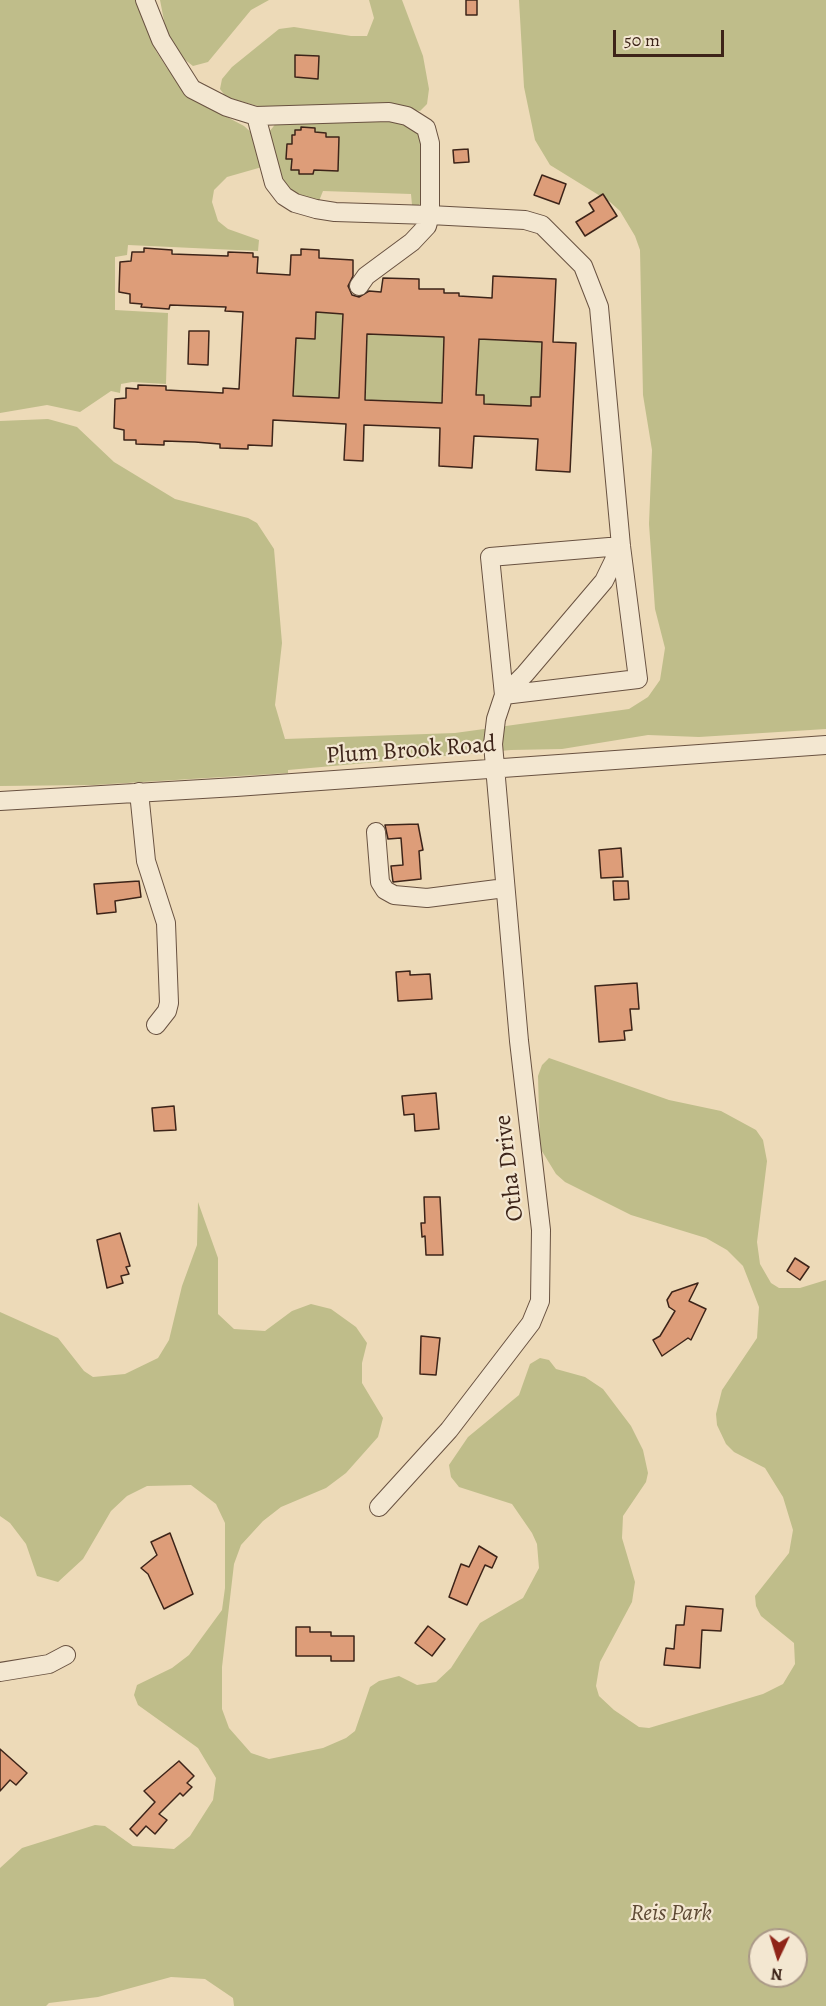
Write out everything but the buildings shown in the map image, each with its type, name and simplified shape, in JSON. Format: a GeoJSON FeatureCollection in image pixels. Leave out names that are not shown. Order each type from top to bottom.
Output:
{"type":"FeatureCollection","features":[{"type":"Feature","properties":{"kind":"street"},"geometry":{"type":"LineString","coordinates":[[145,0],[161,40],[192,89],[227,107],[256,116],[389,112],[407,116],[426,128],[430,143],[430,215],[427,226],[412,242],[366,276],[359,286]]}},
{"type":"Feature","properties":{"kind":"street"},"geometry":{"type":"LineString","coordinates":[[256,116],[274,183],[284,196],[295,203],[335,212],[525,220],[542,225],[583,266],[599,307],[621,546],[638,679],[504,694]]}},
{"type":"Feature","properties":{"kind":"street"},"geometry":{"type":"LineString","coordinates":[[504,694],[490,557],[621,546]]}},
{"type":"Feature","properties":{"kind":"street"},"geometry":{"type":"LineString","coordinates":[[504,694],[525,674],[604,581],[621,546]]}},
{"type":"Feature","properties":{"kind":"street","name":"Otha Drive"},"geometry":{"type":"LineString","coordinates":[[379,1507],[449,1430],[531,1323],[540,1301],[541,1230],[519,1041],[495,769],[494,736],[504,694]]}},
{"type":"Feature","properties":{"kind":"street","name":"Plum Brook Road"},"geometry":{"type":"LineString","coordinates":[[0,801],[236,788],[826,745]]}},
{"type":"Feature","properties":{"kind":"street"},"geometry":{"type":"LineString","coordinates":[[139,792],[146,861],[166,923],[169,1003],[167,1011],[156,1025]]}},
{"type":"Feature","properties":{"kind":"street"},"geometry":{"type":"LineString","coordinates":[[376,832],[380,882],[385,890],[394,895],[427,898],[506,888]]}},
{"type":"Feature","properties":{"kind":"street"},"geometry":{"type":"LineString","coordinates":[[0,1672],[49,1664],[66,1655]]}},
{"type":"Feature","properties":{"kind":"green space"},"geometry":{"type":"Polygon","coordinates":[[[0,0],[136,0],[156,51],[167,68],[193,99],[244,126],[254,135],[262,167],[227,177],[214,190],[212,202],[218,221],[228,229],[259,240],[258,251],[128,245],[127,255],[115,257],[115,310],[168,313],[166,384],[132,382],[121,384],[120,393],[111,391],[80,412],[47,405],[0,413],[0,0]]]}},
{"type":"Feature","properties":{"kind":"green space"},"geometry":{"type":"Polygon","coordinates":[[[160,0],[269,0],[251,10],[208,62],[193,66],[184,59],[166,31],[160,0]]]}},
{"type":"Feature","properties":{"kind":"green space"},"geometry":{"type":"Polygon","coordinates":[[[369,0],[402,0],[423,56],[429,89],[427,104],[420,111],[389,106],[265,108],[226,97],[220,89],[222,79],[232,67],[279,29],[294,27],[351,36],[367,36],[374,18],[369,0]]]}},
{"type":"Feature","properties":{"kind":"green space"},"geometry":{"type":"Polygon","coordinates":[[[519,0],[826,0],[826,729],[699,737],[648,735],[562,749],[511,750],[288,770],[288,773],[94,785],[0,786],[0,421],[48,419],[77,427],[114,462],[175,499],[248,518],[257,523],[274,549],[282,643],[275,705],[285,739],[455,733],[629,709],[648,697],[660,680],[665,648],[655,609],[649,524],[652,450],[643,395],[640,250],[635,236],[620,211],[610,202],[550,165],[535,140],[524,87],[519,0]]]}},
{"type":"Feature","properties":{"kind":"green space"},"geometry":{"type":"Polygon","coordinates":[[[394,119],[416,128],[422,140],[422,200],[419,205],[412,205],[411,194],[323,191],[319,201],[305,200],[281,184],[269,132],[277,122],[394,119]]]}},
{"type":"Feature","properties":{"kind":"green space"},"geometry":{"type":"Polygon","coordinates":[[[316,306],[343,314],[339,398],[272,395],[294,380],[296,333],[298,338],[315,339],[316,306]]]}},
{"type":"Feature","properties":{"kind":"green space"},"geometry":{"type":"Polygon","coordinates":[[[368,313],[380,334],[432,337],[445,316],[441,417],[424,402],[365,400],[368,313]]]}},
{"type":"Feature","properties":{"kind":"green space"},"geometry":{"type":"Polygon","coordinates":[[[480,317],[491,340],[542,342],[540,397],[532,397],[531,406],[484,404],[484,395],[476,395],[480,317]]]}},
{"type":"Feature","properties":{"kind":"green space","name":"Reis Park"},"geometry":{"type":"Polygon","coordinates":[[[549,1058],[669,1100],[721,1111],[756,1130],[763,1140],[767,1161],[757,1242],[760,1264],[771,1283],[779,1288],[800,1288],[826,1280],[826,2006],[234,2006],[233,1998],[205,1979],[171,1977],[98,1997],[49,2003],[46,2006],[0,2006],[0,1868],[22,1848],[95,1825],[105,1826],[133,1846],[174,1849],[190,1836],[213,1800],[216,1778],[198,1748],[138,1705],[134,1695],[137,1685],[172,1668],[189,1655],[222,1610],[225,1588],[225,1523],[216,1504],[191,1485],[147,1486],[127,1496],[111,1511],[83,1559],[58,1582],[37,1576],[26,1544],[10,1523],[0,1516],[0,1312],[58,1338],[84,1371],[93,1377],[125,1374],[158,1358],[169,1340],[182,1286],[197,1245],[198,1202],[218,1258],[218,1314],[234,1329],[265,1331],[292,1311],[311,1304],[331,1309],[356,1327],[367,1343],[362,1363],[362,1383],[383,1418],[378,1437],[346,1473],[326,1488],[281,1507],[263,1521],[241,1545],[234,1564],[222,1667],[222,1709],[229,1728],[251,1753],[269,1759],[323,1748],[346,1738],[355,1731],[370,1687],[379,1681],[399,1676],[417,1685],[436,1682],[451,1668],[480,1623],[523,1598],[539,1568],[537,1544],[532,1533],[512,1504],[459,1487],[451,1477],[449,1465],[468,1437],[519,1395],[530,1364],[540,1358],[549,1360],[556,1369],[585,1377],[603,1389],[631,1426],[643,1450],[648,1473],[646,1482],[623,1516],[622,1538],[635,1582],[632,1602],[600,1662],[596,1686],[599,1696],[614,1710],[639,1727],[649,1728],[763,1694],[783,1684],[795,1664],[794,1643],[761,1616],[756,1606],[755,1596],[789,1553],[793,1530],[783,1497],[765,1468],[734,1452],[726,1444],[717,1425],[716,1414],[722,1390],[757,1338],[759,1307],[743,1266],[727,1250],[706,1238],[631,1215],[565,1182],[556,1174],[540,1148],[538,1076],[542,1065],[549,1058]]]}}]}
